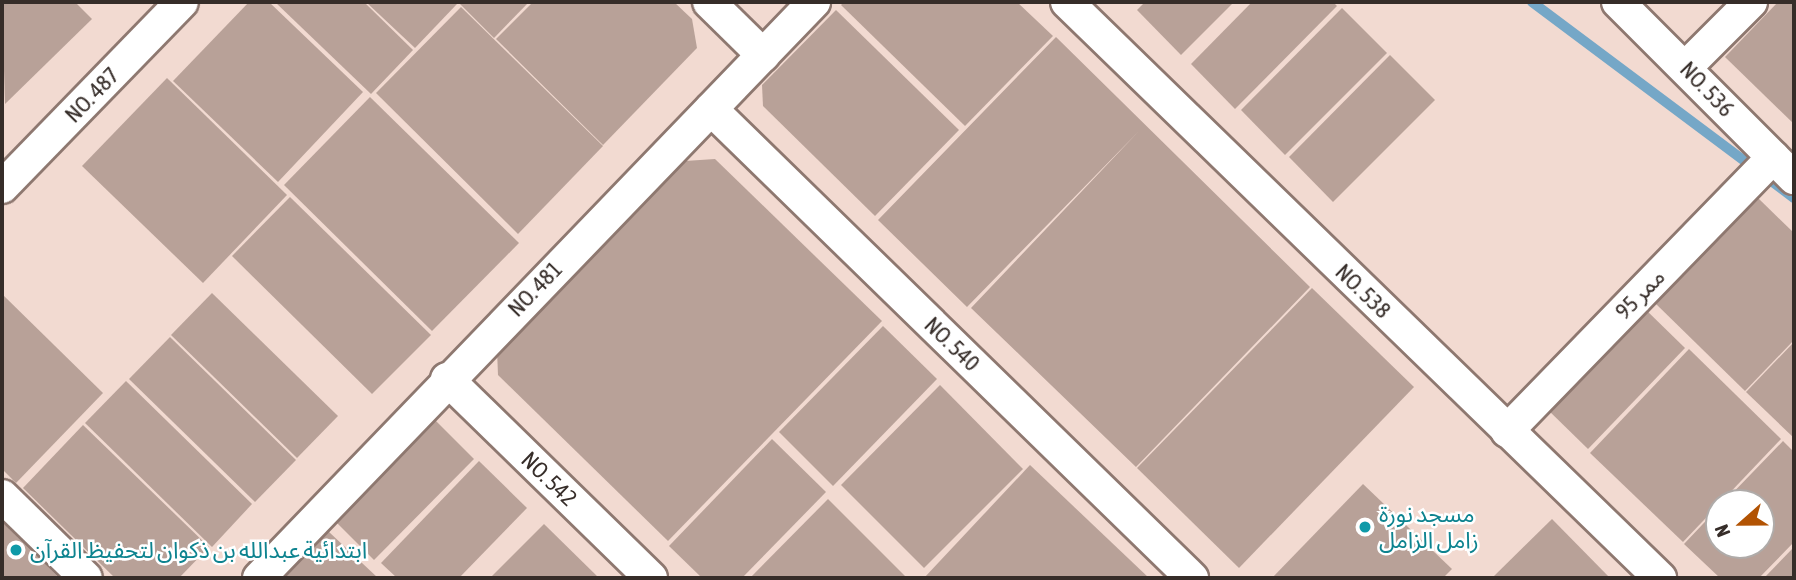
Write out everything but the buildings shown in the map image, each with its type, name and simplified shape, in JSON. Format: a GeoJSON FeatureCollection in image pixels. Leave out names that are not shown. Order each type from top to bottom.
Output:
{"type":"FeatureCollection","features":[{"type":"Feature","properties":{"kind":"street","name":"NO. 487"},"geometry":{"type":"LineString","coordinates":[[2,187],[182,2]]}},
{"type":"Feature","properties":{"kind":"street"},"geometry":{"type":"LineString","coordinates":[[709,2],[763,55]]}},
{"type":"Feature","properties":{"kind":"street","name":"NO. 481"},"geometry":{"type":"LineString","coordinates":[[259,578],[447,379],[814,2]]}},
{"type":"Feature","properties":{"kind":"street","name":"NO. 538"},"geometry":{"type":"LineString","coordinates":[[1067,2],[1660,578]]}},
{"type":"Feature","properties":{"kind":"street","name":"NO. 536"},"geometry":{"type":"LineString","coordinates":[[1618,2],[1784,167]]}},
{"type":"Feature","properties":{"kind":"street"},"geometry":{"type":"LineString","coordinates":[[1686,67],[1751,2]]}},
{"type":"Feature","properties":{"kind":"street","name":"NO. 540"},"geometry":{"type":"LineString","coordinates":[[711,109],[1192,578]]}},
{"type":"Feature","properties":{"kind":"street","name":"ممر 95"},"geometry":{"type":"LineString","coordinates":[[1507,431],[1784,167]]}},
{"type":"Feature","properties":{"kind":"street","name":"NO. 542"},"geometry":{"type":"LineString","coordinates":[[447,379],[651,578]]}},
{"type":"Feature","properties":{"kind":"street"},"geometry":{"type":"LineString","coordinates":[[2,496],[86,578]]}},
{"type":"Feature","properties":{"kind":"waterway"},"geometry":{"type":"LineString","coordinates":[[1532,2],[1794,198]]}},
{"type":"Feature","properties":{"kind":"place","name":"مسجد نورة زامل الزامل"},"geometry":{"type":"Point","coordinates":[1365,527]}},
{"type":"Feature","properties":{"kind":"place","name":"ابتدائية عبدالله بن ذكوان لتحفيظ القرآن"},"geometry":{"type":"Point","coordinates":[16,550]}}]}
